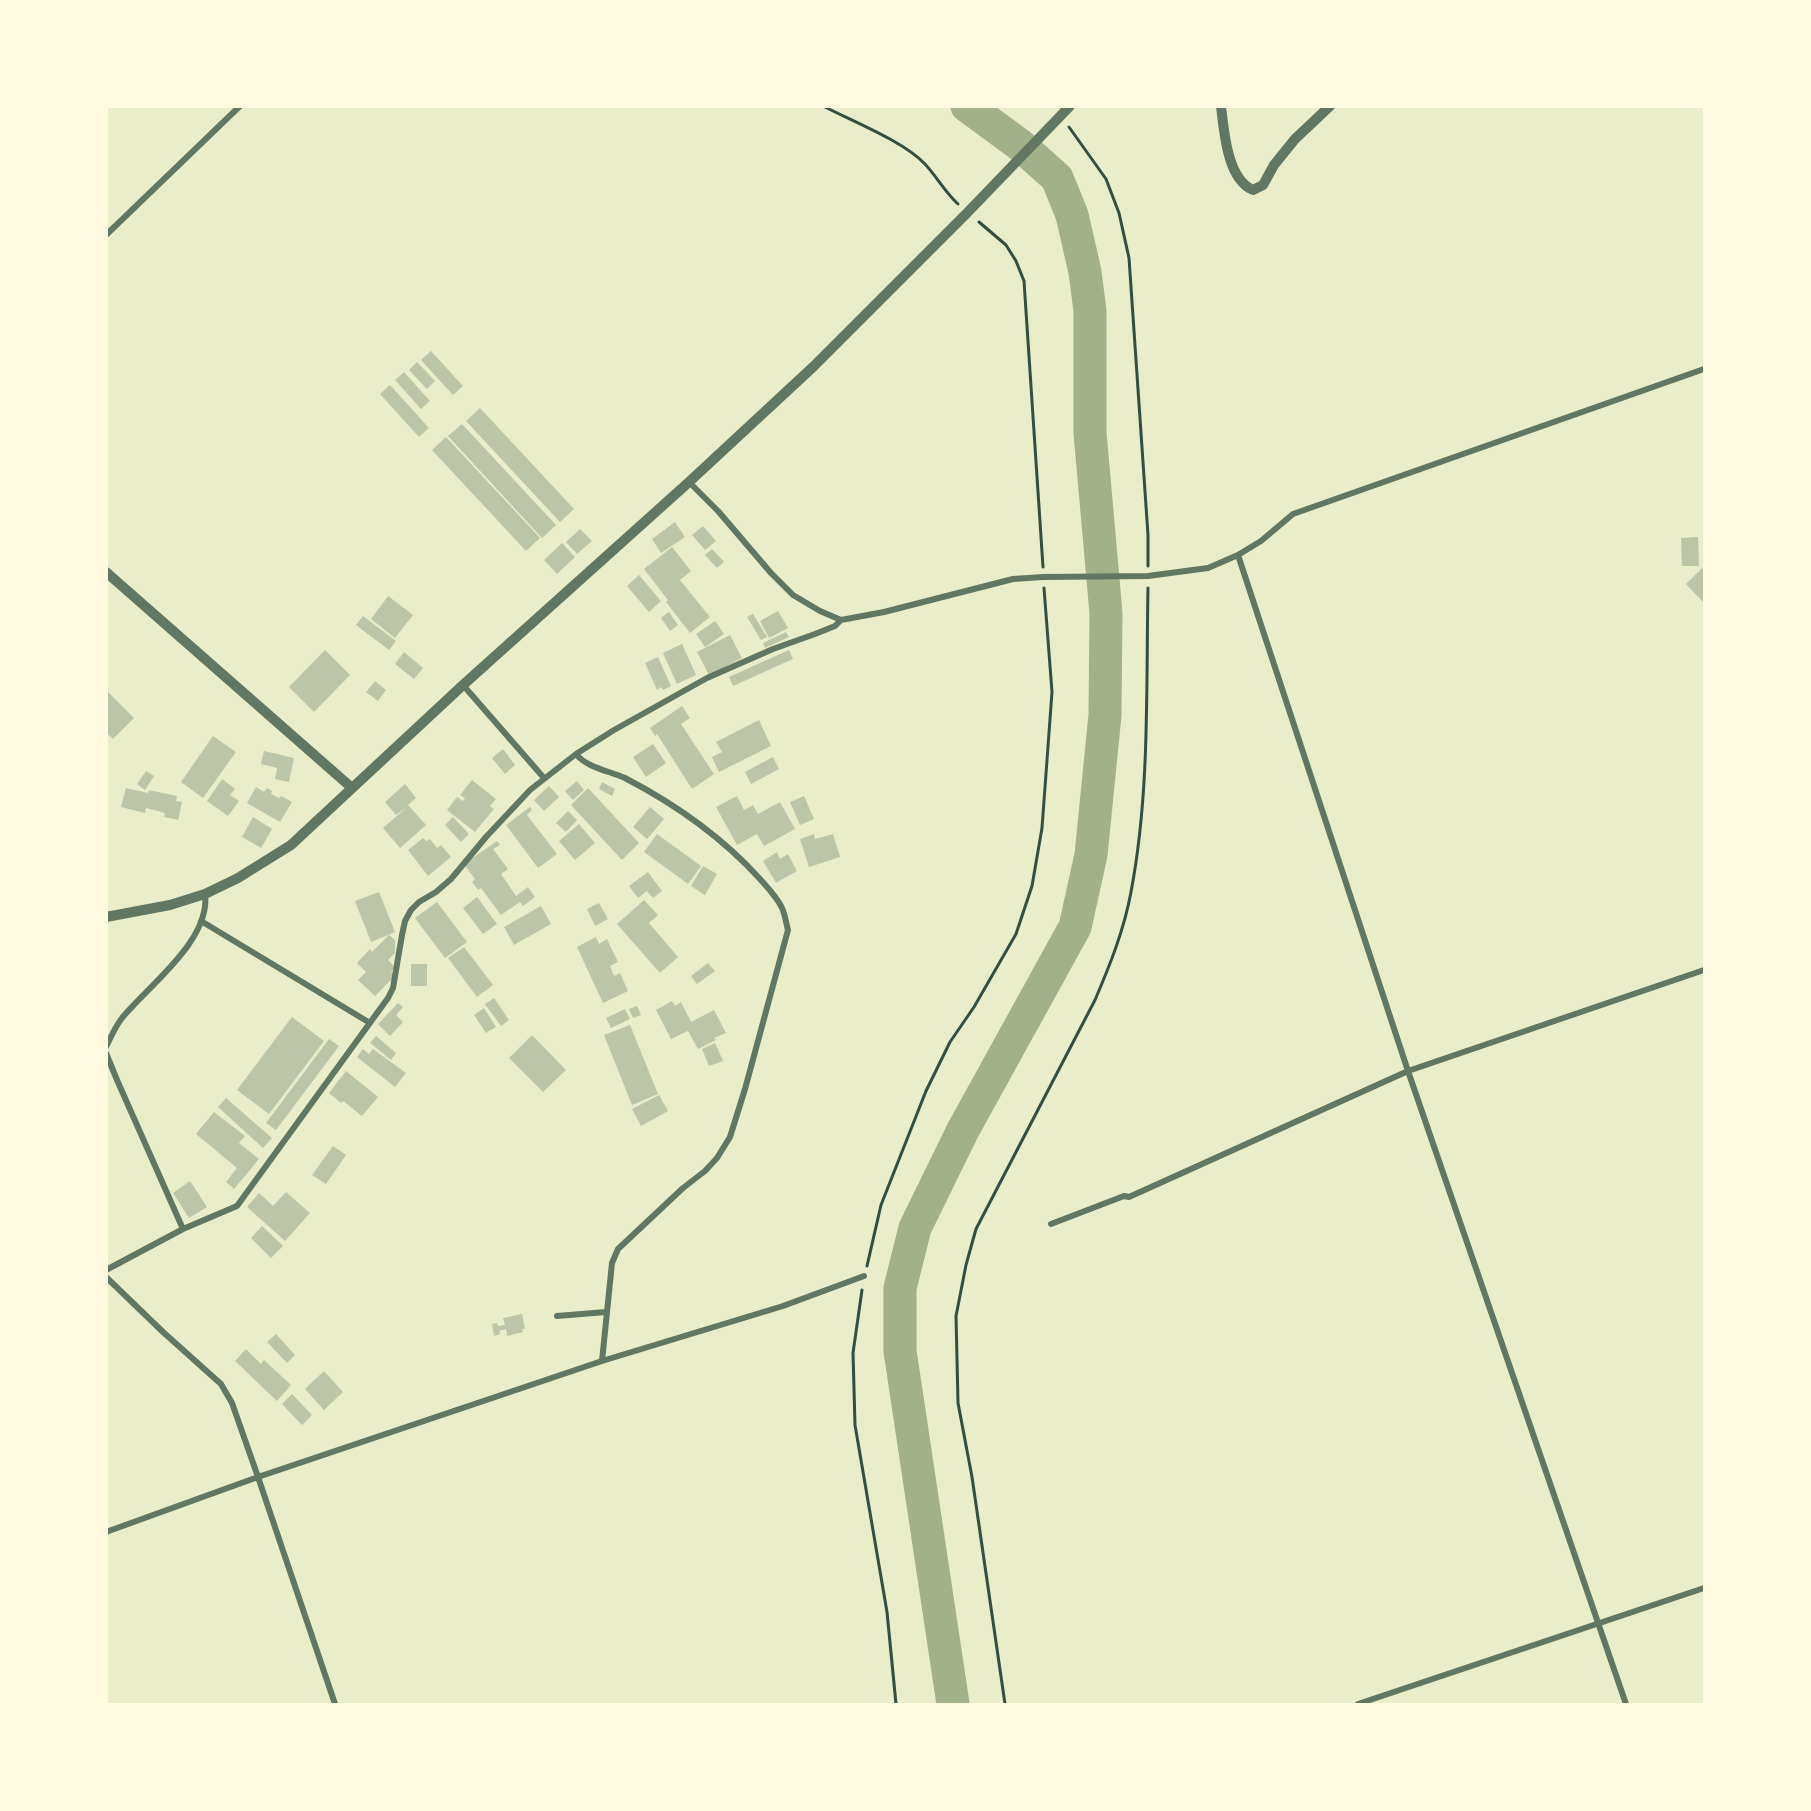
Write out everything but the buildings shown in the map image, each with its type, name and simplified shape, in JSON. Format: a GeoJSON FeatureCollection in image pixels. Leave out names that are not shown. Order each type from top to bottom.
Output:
{"type":"FeatureCollection","features":[{"type":"Feature","properties":{"kind":"street"},"geometry":{"type":"LineString","coordinates":[[106,235],[240,106]]}},
{"type":"Feature","properties":{"kind":"street"},"geometry":{"type":"LineString","coordinates":[[106,917],[170,905],[205,894],[238,878],[291,845],[463,685],[813,367],[1070,106]]}},
{"type":"Feature","properties":{"kind":"street"},"geometry":{"type":"LineString","coordinates":[[1221,106],[1229,157],[1239,179],[1253,190],[1263,185],[1274,165],[1295,139],[1330,106]]}},
{"type":"Feature","properties":{"kind":"street"},"geometry":{"type":"LineString","coordinates":[[688,482],[718,511],[793,596],[841,620],[884,612],[1013,579],[1148,576],[1209,568],[1262,541],[1293,514],[1704,369]]}},
{"type":"Feature","properties":{"kind":"street"},"geometry":{"type":"LineString","coordinates":[[1238,555],[1408,1071],[1626,1704]]}},
{"type":"Feature","properties":{"kind":"street"},"geometry":{"type":"LineString","coordinates":[[106,572],[352,788]]}},
{"type":"Feature","properties":{"kind":"street"},"geometry":{"type":"LineString","coordinates":[[106,1270],[183,1229],[237,1206],[393,988],[405,921],[411,910],[451,879],[530,790],[576,754],[707,678],[773,649],[835,626],[841,620]]}},
{"type":"Feature","properties":{"kind":"street"},"geometry":{"type":"LineString","coordinates":[[463,685],[544,778]]}},
{"type":"Feature","properties":{"kind":"street"},"geometry":{"type":"LineString","coordinates":[[576,754],[587,763],[624,778],[643,789],[718,839],[742,860],[777,900],[783,910],[788,930],[730,1137],[717,1158],[705,1171],[683,1188],[618,1249],[612,1263],[602,1361]]}},
{"type":"Feature","properties":{"kind":"street"},"geometry":{"type":"LineString","coordinates":[[106,1047],[121,1019],[195,936],[207,906],[205,894]]}},
{"type":"Feature","properties":{"kind":"street"},"geometry":{"type":"LineString","coordinates":[[201,921],[370,1023]]}},
{"type":"Feature","properties":{"kind":"street"},"geometry":{"type":"LineString","coordinates":[[1051,1224],[1124,1196],[1129,1197],[1408,1071],[1704,970]]}},
{"type":"Feature","properties":{"kind":"street"},"geometry":{"type":"LineString","coordinates":[[106,1053],[183,1229]]}},
{"type":"Feature","properties":{"kind":"street"},"geometry":{"type":"LineString","coordinates":[[106,1532],[258,1477],[602,1361],[783,1306],[864,1276]]}},
{"type":"Feature","properties":{"kind":"street"},"geometry":{"type":"LineString","coordinates":[[106,1277],[221,1384],[232,1403],[335,1704]]}},
{"type":"Feature","properties":{"kind":"street"},"geometry":{"type":"LineString","coordinates":[[557,1316],[606,1312]]}},
{"type":"Feature","properties":{"kind":"street"},"geometry":{"type":"LineString","coordinates":[[1358,1704],[1704,1588]]}},
{"type":"Feature","properties":{"kind":"path"},"geometry":{"type":"LineString","coordinates":[[823,106],[903,147],[924,164],[945,192],[1005,245],[1016,261],[1024,281],[1052,693],[1042,828],[1032,886],[1016,934],[974,1007],[950,1042],[926,1091],[881,1205],[864,1276],[853,1353],[855,1425],[887,1612],[896,1704]]}},
{"type":"Feature","properties":{"kind":"path"},"geometry":{"type":"LineString","coordinates":[[1005,1704],[972,1477],[958,1403],[956,1316],[966,1265],[976,1230],[1095,1000],[1109,968],[1124,923],[1134,872],[1144,788],[1148,535],[1129,258],[1119,213],[1106,179],[1060,116]]}},
{"type":"Feature","properties":{"kind":"waterway"},"geometry":{"type":"LineString","coordinates":[[953,1704],[900,1351],[900,1288],[915,1228],[963,1130],[1075,927],[1091,855],[1105,715],[1106,613],[1090,433],[1090,311],[1085,272],[1072,215],[1057,178],[1020,145],[967,106]]}}]}
